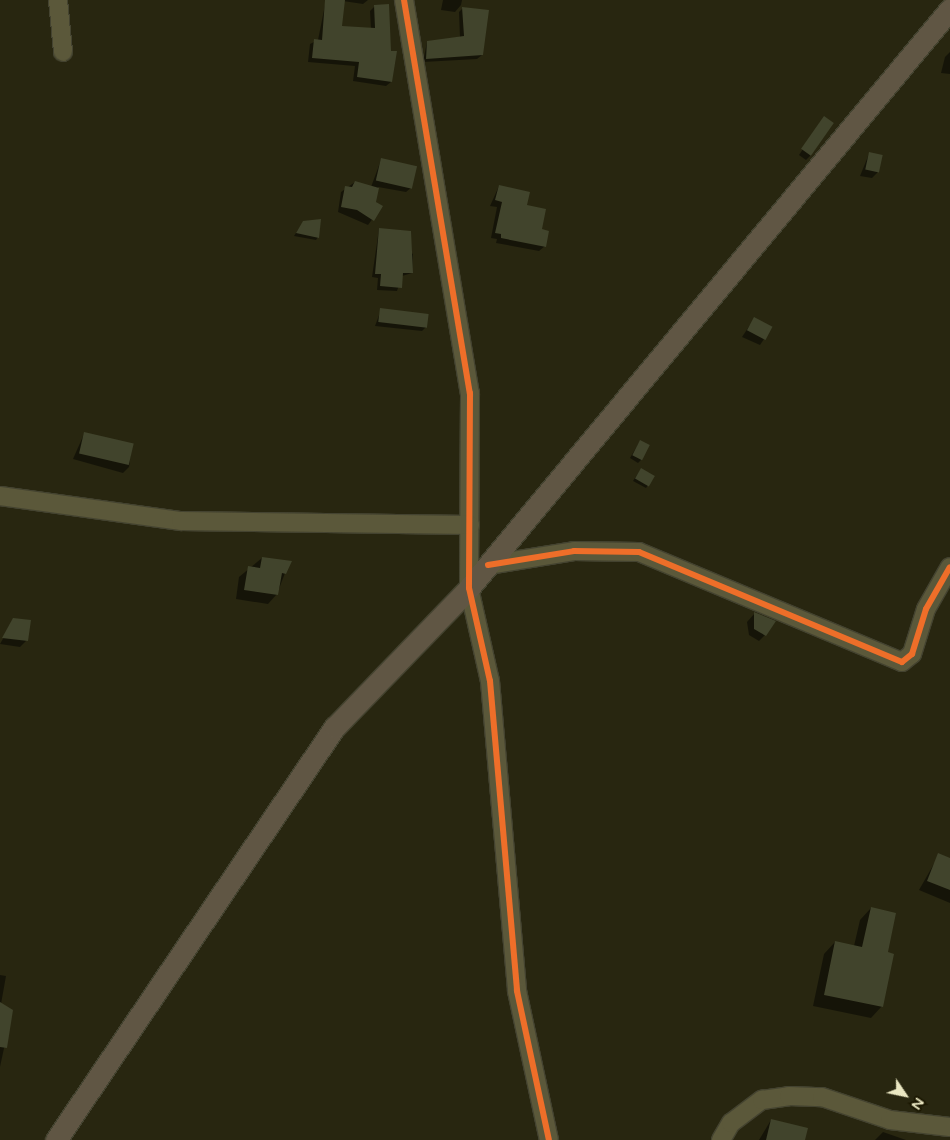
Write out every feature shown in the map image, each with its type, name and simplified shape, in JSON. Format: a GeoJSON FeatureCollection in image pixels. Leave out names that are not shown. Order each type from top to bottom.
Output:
{"type":"FeatureCollection","features":[{"type":"Feature","properties":{"kind":"main road"},"geometry":{"type":"LineString","coordinates":[[56,1140],[335,726],[470,588],[950,9]]}},
{"type":"Feature","properties":{"kind":"street"},"geometry":{"type":"LineString","coordinates":[[58,0],[63,52]]}},
{"type":"Feature","properties":{"kind":"street"},"geometry":{"type":"LineString","coordinates":[[404,0],[470,393],[470,588],[490,681],[517,991],[549,1140]]}},
{"type":"Feature","properties":{"kind":"street"},"geometry":{"type":"LineString","coordinates":[[0,496],[181,521],[470,525]]}},
{"type":"Feature","properties":{"kind":"street"},"geometry":{"type":"LineString","coordinates":[[488,565],[574,551],[639,552],[902,662],[912,654],[926,609],[950,567]]}},
{"type":"Feature","properties":{"kind":"street"},"geometry":{"type":"LineString","coordinates":[[722,1140],[732,1123],[762,1100],[789,1096],[822,1097],[890,1120],[950,1128]]}},
{"type":"Feature","properties":{"kind":"building"},"geometry":{"type":"Polygon","coordinates":[[[325,0],[345,0],[342,26],[375,28],[374,5],[389,4],[391,51],[397,51],[392,82],[357,77],[359,62],[312,58],[314,39],[322,40],[325,0]]]}},
{"type":"Feature","properties":{"kind":"building"},"geometry":{"type":"Polygon","coordinates":[[[462,7],[489,10],[483,55],[426,59],[427,41],[464,36],[462,7]]]}},
{"type":"Feature","properties":{"kind":"building"},"geometry":{"type":"Polygon","coordinates":[[[824,116],[834,123],[811,156],[801,149],[824,116]]]}},
{"type":"Feature","properties":{"kind":"building"},"geometry":{"type":"Polygon","coordinates":[[[869,152],[883,155],[879,173],[865,170],[869,152]]]}},
{"type":"Feature","properties":{"kind":"building"},"geometry":{"type":"Polygon","coordinates":[[[381,158],[417,166],[412,189],[376,180],[381,158]]]}},
{"type":"Feature","properties":{"kind":"building"},"geometry":{"type":"Polygon","coordinates":[[[355,181],[379,188],[376,202],[383,206],[374,221],[357,210],[341,207],[345,186],[352,187],[355,181]]]}},
{"type":"Feature","properties":{"kind":"building"},"geometry":{"type":"Polygon","coordinates":[[[499,185],[530,192],[527,205],[546,209],[542,229],[549,231],[546,247],[501,238],[501,234],[495,233],[502,202],[495,200],[499,185]]]}},
{"type":"Feature","properties":{"kind":"building"},"geometry":{"type":"Polygon","coordinates":[[[321,219],[319,238],[296,233],[303,221],[321,219]]]}},
{"type":"Feature","properties":{"kind":"building"},"geometry":{"type":"Polygon","coordinates":[[[379,228],[411,231],[413,273],[403,273],[402,288],[380,286],[381,274],[375,274],[379,228]]]}},
{"type":"Feature","properties":{"kind":"building"},"geometry":{"type":"Polygon","coordinates":[[[380,308],[429,314],[427,328],[378,322],[380,308]]]}},
{"type":"Feature","properties":{"kind":"building"},"geometry":{"type":"Polygon","coordinates":[[[754,317],[773,327],[765,340],[747,330],[754,317]]]}},
{"type":"Feature","properties":{"kind":"building"},"geometry":{"type":"Polygon","coordinates":[[[84,432],[134,443],[129,465],[79,453],[84,432]]]}},
{"type":"Feature","properties":{"kind":"building"},"geometry":{"type":"Polygon","coordinates":[[[640,440],[650,445],[642,460],[632,455],[640,440]]]}},
{"type":"Feature","properties":{"kind":"building"},"geometry":{"type":"Polygon","coordinates":[[[641,468],[655,476],[649,486],[635,478],[641,468]]]}},
{"type":"Feature","properties":{"kind":"building"},"geometry":{"type":"Polygon","coordinates":[[[262,557],[292,561],[286,574],[282,573],[278,595],[244,590],[248,566],[260,568],[262,557]]]}},
{"type":"Feature","properties":{"kind":"building"},"geometry":{"type":"Polygon","coordinates":[[[754,612],[776,621],[766,636],[754,629],[754,612]]]}},
{"type":"Feature","properties":{"kind":"building"},"geometry":{"type":"Polygon","coordinates":[[[13,618],[31,620],[28,641],[2,638],[13,618]]]}},
{"type":"Feature","properties":{"kind":"building"},"geometry":{"type":"Polygon","coordinates":[[[938,853],[950,858],[950,890],[927,881],[938,853]]]}},
{"type":"Feature","properties":{"kind":"building"},"geometry":{"type":"Polygon","coordinates":[[[871,907],[896,913],[888,952],[894,954],[883,1007],[824,995],[835,941],[862,947],[871,907]]]}},
{"type":"Feature","properties":{"kind":"building"},"geometry":{"type":"Polygon","coordinates":[[[0,1002],[13,1010],[7,1048],[0,1047],[0,1002]]]}},
{"type":"Feature","properties":{"kind":"building"},"geometry":{"type":"Polygon","coordinates":[[[771,1119],[808,1128],[805,1140],[766,1140],[771,1119]]]}},
{"type":"Feature","properties":{"kind":"cycle path"},"geometry":{"type":"LineString","coordinates":[[404,0],[470,393],[469,588],[490,681],[517,991],[549,1140]]}},
{"type":"Feature","properties":{"kind":"cycle path"},"geometry":{"type":"LineString","coordinates":[[488,565],[574,551],[639,552],[902,662],[912,654],[926,609],[950,567]]}}]}
